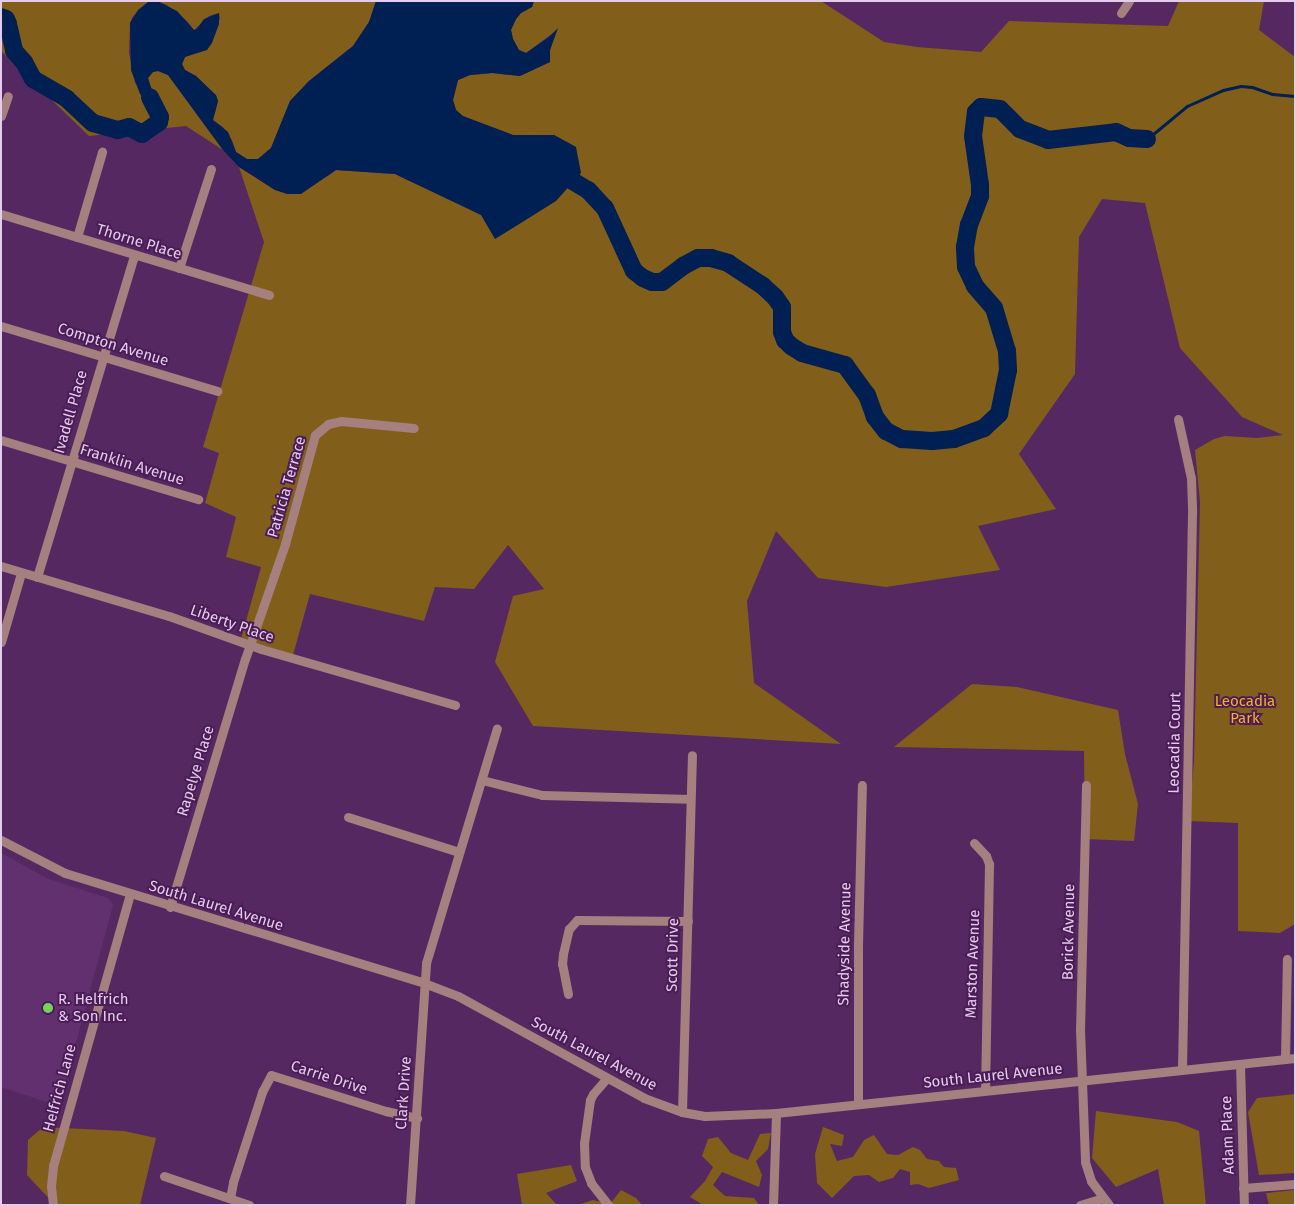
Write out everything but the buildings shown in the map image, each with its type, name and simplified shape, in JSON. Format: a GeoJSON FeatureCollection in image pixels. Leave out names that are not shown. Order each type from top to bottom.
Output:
{"type":"FeatureCollection","features":[{"type":"Feature","properties":{"kind":"street"},"geometry":{"type":"LineString","coordinates":[[1121,13],[1129,1]]}},
{"type":"Feature","properties":{"kind":"street"},"geometry":{"type":"LineString","coordinates":[[1,116],[8,96]]}},
{"type":"Feature","properties":{"kind":"street"},"geometry":{"type":"LineString","coordinates":[[77,237],[102,152]]}},
{"type":"Feature","properties":{"kind":"street"},"geometry":{"type":"LineString","coordinates":[[179,268],[211,169]]}},
{"type":"Feature","properties":{"kind":"street","name":"Thorne Place"},"geometry":{"type":"LineString","coordinates":[[1,214],[270,295]]}},
{"type":"Feature","properties":{"kind":"street","name":"Ivadell Place"},"geometry":{"type":"LineString","coordinates":[[37,577],[134,254]]}},
{"type":"Feature","properties":{"kind":"street","name":"Compton Avenue"},"geometry":{"type":"LineString","coordinates":[[1,326],[218,391]]}},
{"type":"Feature","properties":{"kind":"street","name":"Leocadia Court"},"geometry":{"type":"LineString","coordinates":[[1178,419],[1191,478],[1192,513],[1182,1069]]}},
{"type":"Feature","properties":{"kind":"street","name":"Patricia Terrace"},"geometry":{"type":"LineString","coordinates":[[250,645],[285,544],[315,435],[328,424],[341,421],[414,428]]}},
{"type":"Feature","properties":{"kind":"street","name":"Franklin Avenue"},"geometry":{"type":"LineString","coordinates":[[1,440],[198,499]]}},
{"type":"Feature","properties":{"kind":"street","name":"Liberty Place"},"geometry":{"type":"LineString","coordinates":[[1,566],[169,616],[250,645],[455,705]]}},
{"type":"Feature","properties":{"kind":"street"},"geometry":{"type":"LineString","coordinates":[[1,642],[21,573]]}},
{"type":"Feature","properties":{"kind":"street","name":"Rapelye Place"},"geometry":{"type":"LineString","coordinates":[[170,906],[250,645]]}},
{"type":"Feature","properties":{"kind":"street"},"geometry":{"type":"LineString","coordinates":[[424,983],[426,963],[497,728]]}},
{"type":"Feature","properties":{"kind":"street","name":"Scott Drive"},"geometry":{"type":"LineString","coordinates":[[682,1112],[692,755]]}},
{"type":"Feature","properties":{"kind":"street"},"geometry":{"type":"LineString","coordinates":[[482,780],[542,795],[690,799]]}},
{"type":"Feature","properties":{"kind":"street","name":"Shadyside Avenue"},"geometry":{"type":"LineString","coordinates":[[858,1104],[858,945],[862,785]]}},
{"type":"Feature","properties":{"kind":"street","name":"Borick Avenue"},"geometry":{"type":"LineString","coordinates":[[1086,785],[1080,1029],[1081,1080],[1085,1162],[1091,1181],[1106,1201]]}},
{"type":"Feature","properties":{"kind":"street"},"geometry":{"type":"LineString","coordinates":[[348,816],[459,852]]}},
{"type":"Feature","properties":{"kind":"street","name":"South Laurel Avenue"},"geometry":{"type":"LineString","coordinates":[[1,840],[48,866],[130,894],[424,983],[476,1004],[644,1098],[682,1112],[718,1117],[776,1113],[1295,1058]]}},
{"type":"Feature","properties":{"kind":"street","name":"Marston Avenue"},"geometry":{"type":"LineString","coordinates":[[974,843],[986,856],[989,864],[984,1090]]}},
{"type":"Feature","properties":{"kind":"street","name":"Helfrich Lane"},"geometry":{"type":"LineString","coordinates":[[53,1205],[51,1186],[53,1166],[130,894]]}},
{"type":"Feature","properties":{"kind":"street"},"geometry":{"type":"LineString","coordinates":[[568,994],[562,964],[563,954],[569,929],[577,920],[688,921]]}},
{"type":"Feature","properties":{"kind":"street"},"geometry":{"type":"LineString","coordinates":[[1284,1059],[1287,959]]}},
{"type":"Feature","properties":{"kind":"street","name":"Clark Drive"},"geometry":{"type":"LineString","coordinates":[[410,1205],[417,1118],[424,983]]}},
{"type":"Feature","properties":{"kind":"street","name":"Adam Place"},"geometry":{"type":"LineString","coordinates":[[1240,1064],[1244,1205]]}},
{"type":"Feature","properties":{"kind":"street","name":"Carrie Drive"},"geometry":{"type":"LineString","coordinates":[[230,1198],[233,1182],[262,1092],[271,1075],[386,1111],[417,1118]]}},
{"type":"Feature","properties":{"kind":"street"},"geometry":{"type":"LineString","coordinates":[[606,1078],[590,1100],[584,1143],[585,1167],[591,1183],[608,1205]]}},
{"type":"Feature","properties":{"kind":"street"},"geometry":{"type":"LineString","coordinates":[[773,1205],[776,1113]]}},
{"type":"Feature","properties":{"kind":"street"},"geometry":{"type":"LineString","coordinates":[[164,1176],[250,1205]]}},
{"type":"Feature","properties":{"kind":"street"},"geometry":{"type":"LineString","coordinates":[[1243,1188],[1295,1184]]}},
{"type":"Feature","properties":{"kind":"street"},"geometry":{"type":"LineString","coordinates":[[1080,1205],[1106,1201]]}},
{"type":"Feature","properties":{"kind":"shaded area","name":"R. Helfrich & Son Inc."},"geometry":{"type":"Polygon","coordinates":[[[1,853],[49,879],[108,898],[113,905],[59,1106],[1,1087],[1,853]]]}},
{"type":"Feature","properties":{"kind":"green space"},"geometry":{"type":"Polygon","coordinates":[[[1,1],[151,1],[133,16],[130,23],[129,53],[135,83],[160,115],[148,78],[153,72],[158,71],[168,75],[223,150],[186,126],[89,136],[1,51],[1,1]]]}},
{"type":"Feature","properties":{"kind":"green space"},"geometry":{"type":"Polygon","coordinates":[[[157,1],[376,1],[369,22],[353,46],[309,81],[290,101],[271,148],[258,159],[247,159],[236,152],[232,140],[223,127],[213,120],[218,101],[216,96],[196,76],[185,70],[182,64],[185,57],[189,54],[207,50],[220,18],[219,13],[209,16],[194,30],[187,21],[167,5],[157,1]]]}},
{"type":"Feature","properties":{"kind":"green space","name":"Leocadia Park"},"geometry":{"type":"Polygon","coordinates":[[[534,1],[821,1],[884,42],[917,47],[981,52],[1009,21],[1168,26],[1179,1],[1264,1],[1259,30],[1295,57],[1295,924],[1280,933],[1238,931],[1238,823],[1189,821],[1194,760],[1200,502],[1195,450],[1214,439],[1225,436],[1257,438],[1283,435],[1242,417],[1180,348],[1145,203],[1102,199],[1079,237],[1075,374],[1019,454],[1056,509],[978,526],[1000,570],[886,587],[818,578],[776,531],[747,601],[754,683],[841,744],[533,726],[495,662],[513,596],[544,589],[508,545],[474,589],[435,587],[424,621],[310,594],[293,655],[241,639],[261,567],[226,557],[236,517],[205,503],[219,453],[203,447],[264,242],[239,167],[275,190],[328,176],[336,170],[395,174],[482,215],[576,147],[554,135],[513,135],[462,116],[456,110],[453,100],[458,80],[470,75],[492,73],[520,76],[550,62],[550,50],[557,30],[526,53],[519,50],[513,39],[511,30],[516,19],[521,13],[532,7],[534,1]]]}},
{"type":"Feature","properties":{"kind":"green space"},"geometry":{"type":"Polygon","coordinates":[[[972,684],[1017,687],[1118,710],[1125,754],[1138,804],[1134,841],[1085,839],[1084,751],[894,747],[972,684]]]}},
{"type":"Feature","properties":{"kind":"green space"},"geometry":{"type":"Polygon","coordinates":[[[1295,1094],[1295,1173],[1259,1175],[1248,1112],[1257,1098],[1295,1094]]]}},
{"type":"Feature","properties":{"kind":"green space"},"geometry":{"type":"Polygon","coordinates":[[[1096,1111],[1177,1122],[1199,1131],[1206,1205],[1164,1205],[1158,1169],[1116,1187],[1092,1158],[1096,1111]]]}},
{"type":"Feature","properties":{"kind":"green space"},"geometry":{"type":"Polygon","coordinates":[[[43,1127],[124,1131],[156,1138],[140,1205],[55,1205],[27,1175],[28,1140],[43,1127]]]}},
{"type":"Feature","properties":{"kind":"green space"},"geometry":{"type":"Polygon","coordinates":[[[823,1127],[844,1135],[842,1146],[830,1144],[837,1161],[853,1157],[864,1140],[874,1135],[887,1154],[898,1155],[913,1147],[920,1150],[927,1159],[939,1161],[944,1167],[956,1168],[959,1180],[929,1188],[918,1184],[910,1185],[910,1172],[900,1169],[893,1178],[879,1182],[869,1175],[854,1176],[832,1198],[817,1183],[815,1154],[823,1127]]]}},
{"type":"Feature","properties":{"kind":"green space"},"geometry":{"type":"Polygon","coordinates":[[[771,1133],[768,1149],[756,1161],[762,1175],[759,1187],[722,1172],[713,1185],[725,1196],[754,1198],[759,1205],[703,1205],[690,1197],[705,1181],[713,1167],[702,1156],[708,1139],[718,1137],[731,1153],[748,1160],[760,1134],[771,1133]]]}},
{"type":"Feature","properties":{"kind":"green space"},"geometry":{"type":"Polygon","coordinates":[[[571,1165],[577,1181],[546,1193],[557,1205],[522,1205],[517,1174],[571,1165]]]}},
{"type":"Feature","properties":{"kind":"green space"},"geometry":{"type":"Polygon","coordinates":[[[621,1190],[636,1198],[642,1205],[578,1205],[593,1200],[610,1204],[621,1190]]]}},
{"type":"Feature","properties":{"kind":"green space"},"geometry":{"type":"Polygon","coordinates":[[[1295,1190],[1295,1205],[1269,1205],[1266,1193],[1295,1190]]]}},
{"type":"Feature","properties":{"kind":"water"},"geometry":{"type":"Polygon","coordinates":[[[157,1],[177,11],[194,30],[197,29],[204,19],[219,13],[219,24],[212,43],[207,50],[185,57],[182,64],[185,70],[196,76],[216,95],[218,101],[213,120],[228,132],[236,152],[247,159],[258,159],[271,148],[290,101],[309,81],[353,46],[369,22],[376,1],[534,1],[532,7],[521,13],[516,19],[511,30],[513,39],[519,50],[526,53],[549,37],[558,28],[550,50],[550,62],[520,76],[492,73],[470,75],[458,80],[453,100],[456,110],[463,116],[513,135],[554,135],[576,147],[581,173],[556,201],[495,239],[481,215],[395,174],[336,170],[301,194],[287,194],[275,190],[239,167],[223,150],[168,75],[158,71],[153,72],[148,78],[160,117],[140,94],[131,70],[130,23],[138,10],[148,2],[157,1]]]}},
{"type":"Feature","properties":{"kind":"waterway"},"geometry":{"type":"LineString","coordinates":[[1,17],[6,19],[8,24],[14,51],[24,62],[33,79],[67,99],[93,123],[118,130],[129,127],[142,134],[159,122],[160,117],[150,97]]}},
{"type":"Feature","properties":{"kind":"waterway"},"geometry":{"type":"LineString","coordinates":[[1147,139],[1187,106],[1223,90],[1241,86],[1252,87],[1272,94],[1295,96]]}},
{"type":"Feature","properties":{"kind":"waterway"},"geometry":{"type":"LineString","coordinates":[[556,166],[566,177],[588,190],[605,208],[634,271],[643,278],[652,282],[662,282],[683,266],[698,258],[711,258],[728,263],[763,286],[775,297],[782,307],[782,332],[785,340],[791,346],[802,353],[845,365],[867,395],[875,417],[886,431],[902,439],[932,441],[954,439],[984,428],[999,414],[1008,370],[1007,351],[994,308],[975,286],[966,267],[965,247],[969,225],[980,196],[973,136],[976,112],[981,107],[1000,109],[1020,129],[1048,140],[1116,132],[1129,138],[1147,139]]}},
{"type":"Feature","properties":{"kind":"place","name":"R. Helfrich & Son Inc."},"geometry":{"type":"Point","coordinates":[48,1008]}}]}
